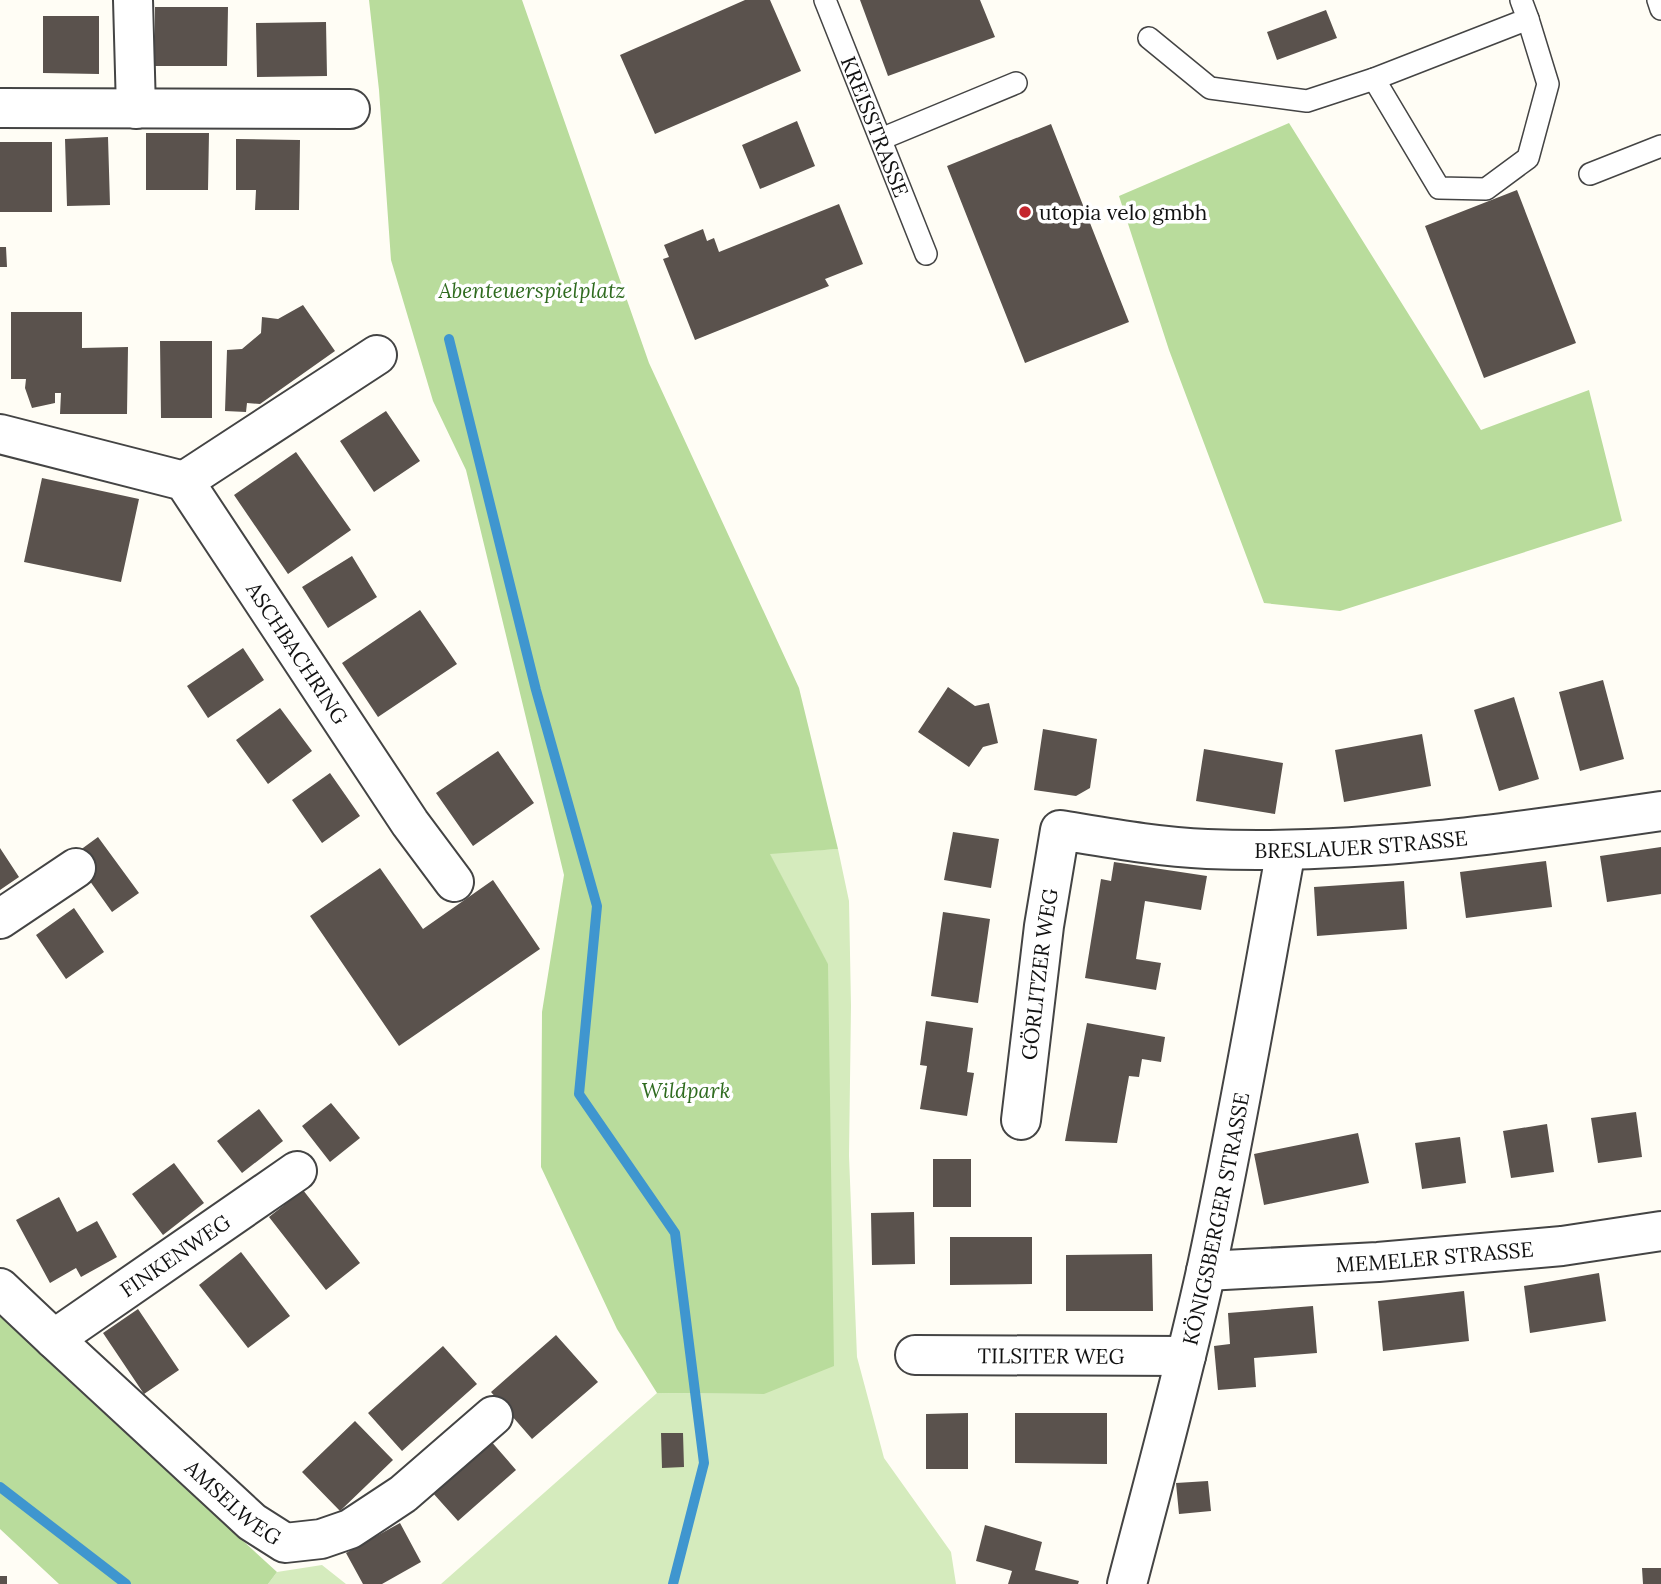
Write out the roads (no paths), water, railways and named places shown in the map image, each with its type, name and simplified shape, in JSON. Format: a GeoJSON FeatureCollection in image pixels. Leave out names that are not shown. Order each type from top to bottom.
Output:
{"type":"FeatureCollection","features":[{"type":"Feature","properties":{"kind":"street"},"geometry":{"type":"LineString","coordinates":[[133,0],[135,109]]}},
{"type":"Feature","properties":{"kind":"street"},"geometry":{"type":"LineString","coordinates":[[0,108],[350,109]]}},
{"type":"Feature","properties":{"kind":"street"},"geometry":{"type":"LineString","coordinates":[[0,434],[184,481],[377,355]]}},
{"type":"Feature","properties":{"kind":"street","name":"ASCHBACHRING"},"geometry":{"type":"LineString","coordinates":[[184,481],[399,829],[454,882]]}},
{"type":"Feature","properties":{"kind":"street","name":"BRESLAUER STRASSE"},"geometry":{"type":"LineString","coordinates":[[1060,830],[1205,849],[1286,850],[1384,845],[1534,830],[1661,811]]}},
{"type":"Feature","properties":{"kind":"street","name":"GÖRLITZER WEG"},"geometry":{"type":"LineString","coordinates":[[1021,1120],[1044,926],[1060,830]]}},
{"type":"Feature","properties":{"kind":"street","name":"KÖNIGSBERGER STRASSE"},"geometry":{"type":"LineString","coordinates":[[1127,1584],[1206,1271],[1286,850]]}},
{"type":"Feature","properties":{"kind":"street"},"geometry":{"type":"LineString","coordinates":[[0,919],[76,868]]}},
{"type":"Feature","properties":{"kind":"street","name":"FINKENWEG"},"geometry":{"type":"LineString","coordinates":[[54,1339],[297,1171]]}},
{"type":"Feature","properties":{"kind":"street","name":"MEMELER STRASSE"},"geometry":{"type":"LineString","coordinates":[[1206,1271],[1378,1262],[1562,1246],[1661,1231]]}},
{"type":"Feature","properties":{"kind":"street","name":"AMSELWEG"},"geometry":{"type":"LineString","coordinates":[[0,1288],[252,1522],[285,1542],[321,1539],[350,1529],[403,1494],[493,1416]]}},
{"type":"Feature","properties":{"kind":"street","name":"TILSITER WEG"},"geometry":{"type":"LineString","coordinates":[[915,1355],[1186,1356]]}},
{"type":"Feature","properties":{"kind":"lane","name":"KREISSTRASSE"},"geometry":{"type":"LineString","coordinates":[[825,0],[926,254]]}},
{"type":"Feature","properties":{"kind":"lane"},"geometry":{"type":"LineString","coordinates":[[1658,0],[1661,9]]}},
{"type":"Feature","properties":{"kind":"lane"},"geometry":{"type":"LineString","coordinates":[[1149,38],[1210,88],[1307,101],[1374,79],[1524,10],[1548,84],[1528,158],[1486,188],[1439,188],[1374,79]]}},
{"type":"Feature","properties":{"kind":"lane"},"geometry":{"type":"LineString","coordinates":[[880,139],[1016,83]]}},
{"type":"Feature","properties":{"kind":"lane"},"geometry":{"type":"LineString","coordinates":[[1590,174],[1661,146]]}},
{"type":"Feature","properties":{"kind":"waterway"},"geometry":{"type":"LineString","coordinates":[[449,339],[536,690],[597,906],[579,1094],[675,1233],[704,1463],[673,1584]]}},
{"type":"Feature","properties":{"kind":"waterway"},"geometry":{"type":"LineString","coordinates":[[0,1487],[126,1584]]}},
{"type":"Feature","properties":{"kind":"place","name":"utopia velo gmbh"},"geometry":{"type":"Point","coordinates":[1025,212]}},
{"type":"Feature","properties":{"kind":"park label","name":"Abenteuerspielplatz"},"geometry":{"type":"Point","coordinates":[532,290]}},
{"type":"Feature","properties":{"kind":"park label","name":"Wildpark"},"geometry":{"type":"Point","coordinates":[686,1090]}}]}
